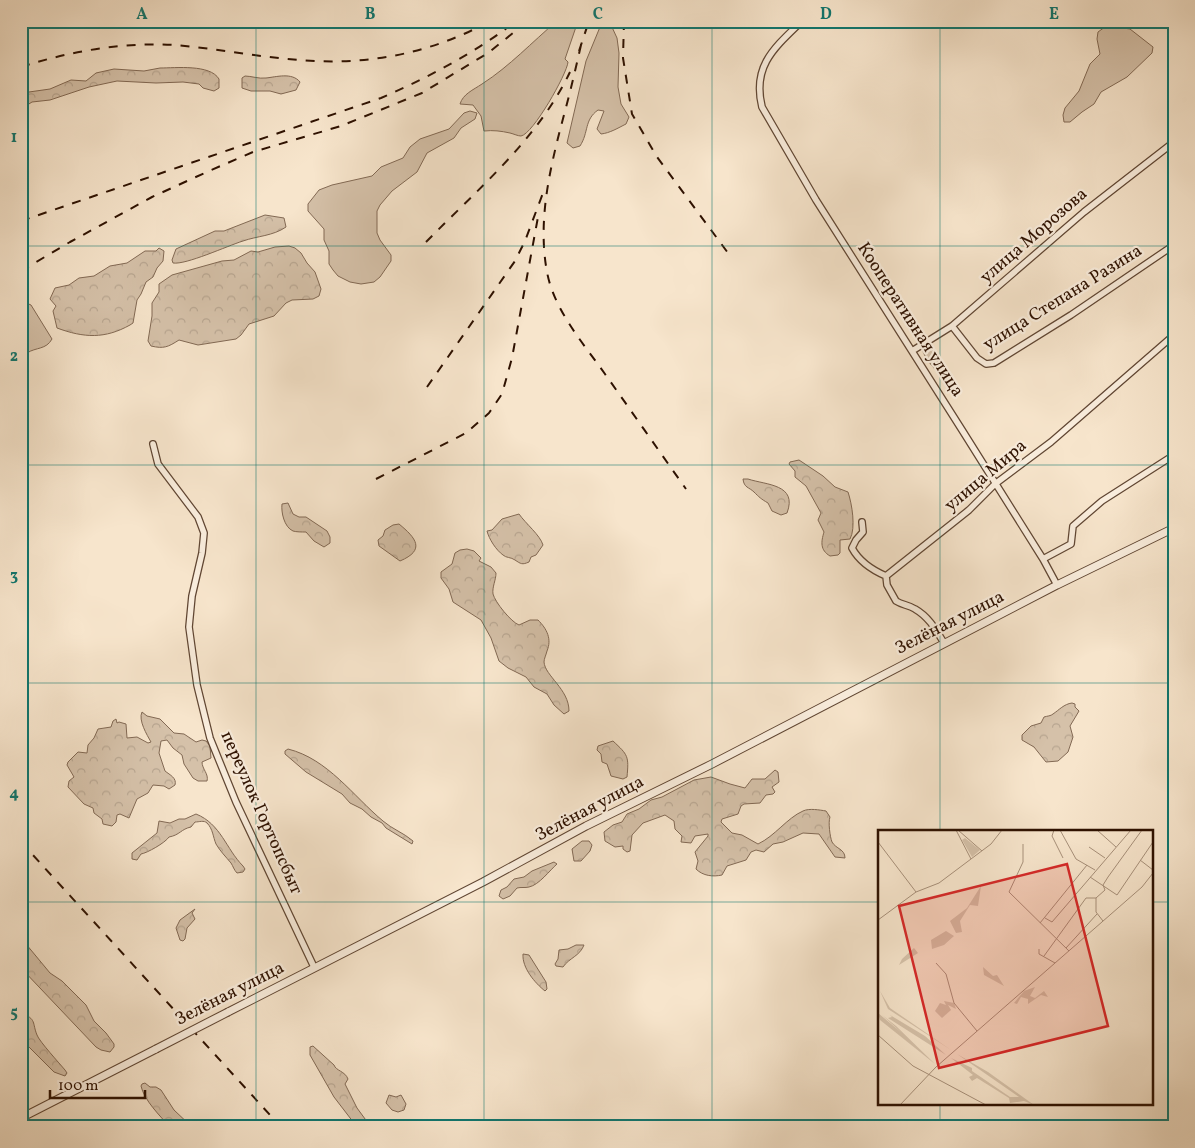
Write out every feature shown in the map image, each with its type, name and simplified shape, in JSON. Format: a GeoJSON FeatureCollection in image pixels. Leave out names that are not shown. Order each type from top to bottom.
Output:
{"type":"FeatureCollection","features":[{"type":"Feature","properties":{"kind":"street","name":"Кооперативная улица"},"geometry":{"type":"LineString","coordinates":[[802,21],[778,45],[764,65],[760,75],[759,93],[762,107],[816,200],[1043,559],[1057,585]]}},
{"type":"Feature","properties":{"kind":"street","name":"улица Морозова"},"geometry":{"type":"LineString","coordinates":[[912,351],[952,326],[1084,212],[1174,142]]}},
{"type":"Feature","properties":{"kind":"street","name":"улица Степана Разина"},"geometry":{"type":"LineString","coordinates":[[952,326],[977,358],[984,363],[994,364],[1174,245]]}},
{"type":"Feature","properties":{"kind":"street","name":"улица Мира"},"geometry":{"type":"LineString","coordinates":[[886,576],[969,510],[995,484],[1051,442],[1174,335]]}},
{"type":"Feature","properties":{"kind":"street","name":"переулок Гортопсбыт"},"geometry":{"type":"LineString","coordinates":[[153,444],[158,464],[198,517],[204,533],[202,553],[192,596],[189,627],[197,685],[210,738],[236,802],[314,967]]}},
{"type":"Feature","properties":{"kind":"street"},"geometry":{"type":"LineString","coordinates":[[1043,559],[1071,544],[1073,526],[1102,501],[1174,455]]}},
{"type":"Feature","properties":{"kind":"street"},"geometry":{"type":"LineString","coordinates":[[862,522],[863,532],[852,548],[857,557],[878,573],[886,576],[896,601],[912,607],[930,620],[944,643]]}},
{"type":"Feature","properties":{"kind":"street","name":"Зелёная улица"},"geometry":{"type":"LineString","coordinates":[[21,1118],[483,882],[586,826],[712,764],[1057,585],[1174,528]]}},
{"type":"Feature","properties":{"kind":"green space"},"geometry":{"type":"Polygon","coordinates":[[[557,21],[578,21],[565,59],[568,62],[566,69],[541,115],[526,133],[521,136],[500,131],[484,131],[481,116],[473,105],[460,104],[463,98],[502,70],[557,21]]]}},
{"type":"Feature","properties":{"kind":"green space"},"geometry":{"type":"Polygon","coordinates":[[[604,24],[611,25],[617,38],[619,53],[618,87],[621,104],[629,117],[626,124],[601,134],[597,129],[604,111],[598,110],[589,122],[580,146],[573,148],[567,143],[586,61],[600,27],[604,24]]]}},
{"type":"Feature","properties":{"kind":"green space"},"geometry":{"type":"Polygon","coordinates":[[[1109,24],[1117,24],[1123,28],[1130,29],[1153,47],[1152,53],[1127,77],[1101,92],[1094,104],[1070,122],[1064,122],[1065,108],[1079,91],[1090,64],[1100,54],[1097,39],[1098,32],[1109,24]]]}},
{"type":"Feature","properties":{"kind":"green space"},"geometry":{"type":"Polygon","coordinates":[[[160,68],[192,68],[208,71],[215,74],[219,79],[219,88],[214,91],[203,88],[199,84],[183,82],[117,81],[89,87],[50,100],[32,102],[21,109],[22,93],[50,89],[71,80],[86,81],[96,73],[114,69],[144,71],[160,68]]]}},
{"type":"Feature","properties":{"kind":"green space"},"geometry":{"type":"Polygon","coordinates":[[[245,76],[263,78],[288,76],[300,82],[296,90],[281,94],[270,91],[251,91],[242,88],[242,78],[245,76]]]}},
{"type":"Feature","properties":{"kind":"green space"},"geometry":{"type":"Polygon","coordinates":[[[470,111],[477,113],[475,119],[461,128],[454,138],[427,153],[417,172],[392,191],[380,205],[377,211],[377,233],[391,255],[391,261],[380,277],[374,282],[361,284],[350,282],[338,276],[329,264],[329,251],[324,240],[324,229],[308,211],[308,204],[319,190],[332,185],[372,176],[381,167],[403,158],[410,147],[420,139],[449,129],[464,113],[470,111]]]}},
{"type":"Feature","properties":{"kind":"green space"},"geometry":{"type":"Polygon","coordinates":[[[265,215],[284,218],[286,227],[197,258],[173,263],[172,260],[176,249],[215,231],[224,231],[265,215]]]}},
{"type":"Feature","properties":{"kind":"green space"},"geometry":{"type":"Polygon","coordinates":[[[289,246],[301,253],[315,272],[321,289],[319,296],[313,299],[292,300],[286,303],[274,316],[249,324],[236,339],[198,345],[179,340],[166,347],[151,346],[148,341],[152,303],[159,292],[159,284],[172,275],[222,261],[234,260],[251,251],[258,252],[275,247],[289,246]]]}},
{"type":"Feature","properties":{"kind":"green space"},"geometry":{"type":"Polygon","coordinates":[[[159,248],[164,251],[163,261],[153,277],[146,282],[137,300],[133,323],[112,333],[94,336],[76,334],[57,328],[53,311],[56,306],[50,299],[55,288],[69,285],[79,278],[94,276],[110,266],[127,263],[145,251],[156,251],[159,248]]]}},
{"type":"Feature","properties":{"kind":"green space"},"geometry":{"type":"Polygon","coordinates":[[[24,302],[31,305],[52,339],[44,347],[30,351],[21,359],[21,308],[24,309],[24,302]]]}},
{"type":"Feature","properties":{"kind":"green space"},"geometry":{"type":"Polygon","coordinates":[[[925,347],[933,350],[940,367],[947,375],[946,378],[951,385],[950,391],[926,357],[922,349],[925,347]]]}},
{"type":"Feature","properties":{"kind":"green space"},"geometry":{"type":"Polygon","coordinates":[[[799,460],[823,476],[835,487],[848,492],[852,509],[853,529],[850,539],[840,540],[840,553],[838,555],[830,556],[824,551],[822,542],[824,532],[818,520],[821,513],[806,486],[795,477],[795,471],[789,464],[799,460]]]}},
{"type":"Feature","properties":{"kind":"green space"},"geometry":{"type":"Polygon","coordinates":[[[743,479],[778,487],[784,491],[788,496],[789,503],[787,513],[781,515],[772,511],[768,503],[746,486],[743,479]]]}},
{"type":"Feature","properties":{"kind":"green space"},"geometry":{"type":"Polygon","coordinates":[[[288,503],[293,514],[299,517],[306,517],[327,531],[330,543],[324,547],[314,541],[306,532],[290,529],[285,523],[282,511],[282,504],[288,503]]]}},
{"type":"Feature","properties":{"kind":"green space"},"geometry":{"type":"Polygon","coordinates":[[[519,514],[539,537],[543,545],[536,555],[531,557],[529,562],[523,564],[500,553],[487,531],[492,530],[502,519],[519,514]]]}},
{"type":"Feature","properties":{"kind":"green space"},"geometry":{"type":"Polygon","coordinates":[[[399,524],[410,534],[416,544],[413,553],[400,561],[379,546],[378,540],[383,536],[385,530],[399,524]]]}},
{"type":"Feature","properties":{"kind":"green space"},"geometry":{"type":"Polygon","coordinates":[[[467,549],[474,551],[481,558],[479,561],[491,567],[496,573],[493,594],[508,616],[519,625],[530,620],[538,620],[544,627],[548,634],[549,642],[544,661],[545,667],[565,696],[569,711],[564,714],[554,705],[547,694],[534,687],[526,677],[499,661],[491,638],[481,620],[453,602],[449,589],[441,578],[441,572],[452,564],[455,553],[467,549]]]}},
{"type":"Feature","properties":{"kind":"green space"},"geometry":{"type":"Polygon","coordinates":[[[1072,703],[1075,704],[1079,711],[1070,726],[1073,737],[1068,752],[1058,761],[1046,762],[1034,747],[1022,740],[1022,735],[1031,726],[1041,723],[1044,717],[1072,703]]]}},
{"type":"Feature","properties":{"kind":"green space"},"geometry":{"type":"Polygon","coordinates":[[[142,712],[147,716],[160,719],[174,733],[184,734],[196,742],[206,741],[210,746],[211,758],[202,762],[207,781],[198,781],[193,778],[184,764],[182,755],[167,740],[161,741],[159,753],[165,771],[174,779],[175,785],[169,789],[164,786],[153,785],[148,793],[137,799],[129,818],[120,814],[117,815],[116,822],[112,826],[103,824],[102,819],[94,813],[93,808],[84,804],[68,787],[69,781],[74,777],[67,765],[68,762],[78,752],[87,753],[88,745],[98,729],[111,727],[116,719],[117,723],[126,724],[127,738],[137,737],[148,743],[151,742],[142,723],[142,712]]]}},
{"type":"Feature","properties":{"kind":"green space"},"geometry":{"type":"Polygon","coordinates":[[[613,741],[626,756],[628,764],[627,777],[623,779],[611,776],[607,764],[602,762],[601,754],[597,750],[598,746],[613,741]]]}},
{"type":"Feature","properties":{"kind":"green space"},"geometry":{"type":"Polygon","coordinates":[[[288,749],[316,761],[328,770],[383,821],[413,841],[412,844],[386,828],[362,809],[350,803],[342,794],[306,772],[285,754],[285,751],[288,749]]]}},
{"type":"Feature","properties":{"kind":"green space"},"geometry":{"type":"Polygon","coordinates":[[[775,770],[778,772],[779,782],[772,787],[775,792],[773,794],[766,795],[760,803],[744,804],[741,806],[738,814],[722,819],[721,822],[732,833],[742,835],[758,844],[805,810],[826,811],[830,817],[832,842],[844,853],[845,858],[835,857],[819,834],[803,833],[783,842],[773,844],[764,852],[756,850],[751,852],[746,860],[727,866],[722,875],[708,875],[696,869],[698,861],[695,852],[708,834],[695,836],[691,843],[681,842],[682,836],[675,829],[674,821],[665,815],[643,823],[632,835],[630,851],[627,852],[623,849],[623,846],[615,847],[605,841],[604,832],[613,825],[622,822],[627,814],[639,809],[651,800],[662,797],[694,780],[711,777],[745,788],[752,779],[765,779],[775,770]]]}},
{"type":"Feature","properties":{"kind":"green space"},"geometry":{"type":"Polygon","coordinates":[[[196,814],[212,824],[217,830],[245,869],[243,872],[236,872],[216,844],[209,825],[203,821],[195,822],[191,827],[169,837],[156,847],[141,854],[137,860],[132,859],[132,853],[157,833],[159,821],[170,823],[196,814]]]}},
{"type":"Feature","properties":{"kind":"green space"},"geometry":{"type":"Polygon","coordinates":[[[582,841],[589,841],[592,845],[590,851],[581,861],[574,861],[572,849],[582,841]]]}},
{"type":"Feature","properties":{"kind":"green space"},"geometry":{"type":"Polygon","coordinates":[[[554,862],[557,864],[533,886],[517,888],[510,896],[503,899],[499,896],[501,890],[507,887],[514,879],[524,877],[532,871],[554,862]]]}},
{"type":"Feature","properties":{"kind":"green space"},"geometry":{"type":"Polygon","coordinates":[[[195,909],[192,913],[195,919],[187,928],[185,939],[183,941],[180,940],[176,928],[180,920],[195,909]]]}},
{"type":"Feature","properties":{"kind":"green space"},"geometry":{"type":"Polygon","coordinates":[[[21,938],[50,973],[62,981],[86,1005],[94,1021],[114,1044],[110,1052],[96,1047],[21,968],[21,938]]]}},
{"type":"Feature","properties":{"kind":"green space"},"geometry":{"type":"Polygon","coordinates":[[[576,945],[584,945],[580,952],[563,967],[556,966],[559,950],[568,949],[576,945]]]}},
{"type":"Feature","properties":{"kind":"green space"},"geometry":{"type":"Polygon","coordinates":[[[523,954],[529,955],[546,982],[547,989],[545,991],[537,984],[527,970],[523,954]]]}},
{"type":"Feature","properties":{"kind":"green space"},"geometry":{"type":"Polygon","coordinates":[[[21,1013],[32,1019],[39,1038],[65,1070],[67,1073],[65,1076],[54,1072],[21,1039],[21,1013]]]}},
{"type":"Feature","properties":{"kind":"green space"},"geometry":{"type":"Polygon","coordinates":[[[313,1046],[347,1076],[348,1079],[345,1084],[357,1108],[371,1127],[357,1127],[334,1097],[310,1055],[310,1047],[313,1046]]]}},
{"type":"Feature","properties":{"kind":"green space"},"geometry":{"type":"Polygon","coordinates":[[[145,1083],[150,1087],[156,1087],[161,1090],[174,1110],[192,1127],[170,1127],[145,1097],[141,1086],[145,1083]]]}},
{"type":"Feature","properties":{"kind":"green space"},"geometry":{"type":"Polygon","coordinates":[[[389,1095],[396,1097],[401,1095],[406,1104],[404,1110],[398,1112],[392,1110],[386,1103],[389,1095]]]}},
{"type":"Feature","properties":{"kind":"railway"},"geometry":{"type":"LineString","coordinates":[[21,67],[78,52],[117,46],[156,44],[297,60],[338,61],[383,58],[427,48],[490,21]]}},
{"type":"Feature","properties":{"kind":"railway"},"geometry":{"type":"LineString","coordinates":[[21,221],[381,98],[451,64],[484,44],[516,21]]}},
{"type":"Feature","properties":{"kind":"railway"},"geometry":{"type":"LineString","coordinates":[[21,271],[152,197],[209,171],[253,152],[341,126],[422,93],[488,53],[528,21]]}},
{"type":"Feature","properties":{"kind":"railway"},"geometry":{"type":"LineString","coordinates":[[579,51],[589,21]]}},
{"type":"Feature","properties":{"kind":"railway"},"geometry":{"type":"LineString","coordinates":[[624,21],[623,58],[632,114],[657,157],[731,257]]}},
{"type":"Feature","properties":{"kind":"railway"},"geometry":{"type":"LineString","coordinates":[[1127,21],[1135,30]]}},
{"type":"Feature","properties":{"kind":"railway"},"geometry":{"type":"LineString","coordinates":[[581,45],[547,191],[544,232],[547,272],[556,300],[570,326],[686,489]]}},
{"type":"Feature","properties":{"kind":"railway"},"geometry":{"type":"LineString","coordinates":[[426,242],[486,183],[524,142],[557,96],[570,72]]}},
{"type":"Feature","properties":{"kind":"railway"},"geometry":{"type":"LineString","coordinates":[[427,387],[515,261],[525,241],[543,193]]}},
{"type":"Feature","properties":{"kind":"railway"},"geometry":{"type":"LineString","coordinates":[[376,479],[466,433],[489,413],[502,394],[512,358],[538,217]]}},
{"type":"Feature","properties":{"kind":"railway"},"geometry":{"type":"LineString","coordinates":[[21,842],[281,1127]]}}]}
